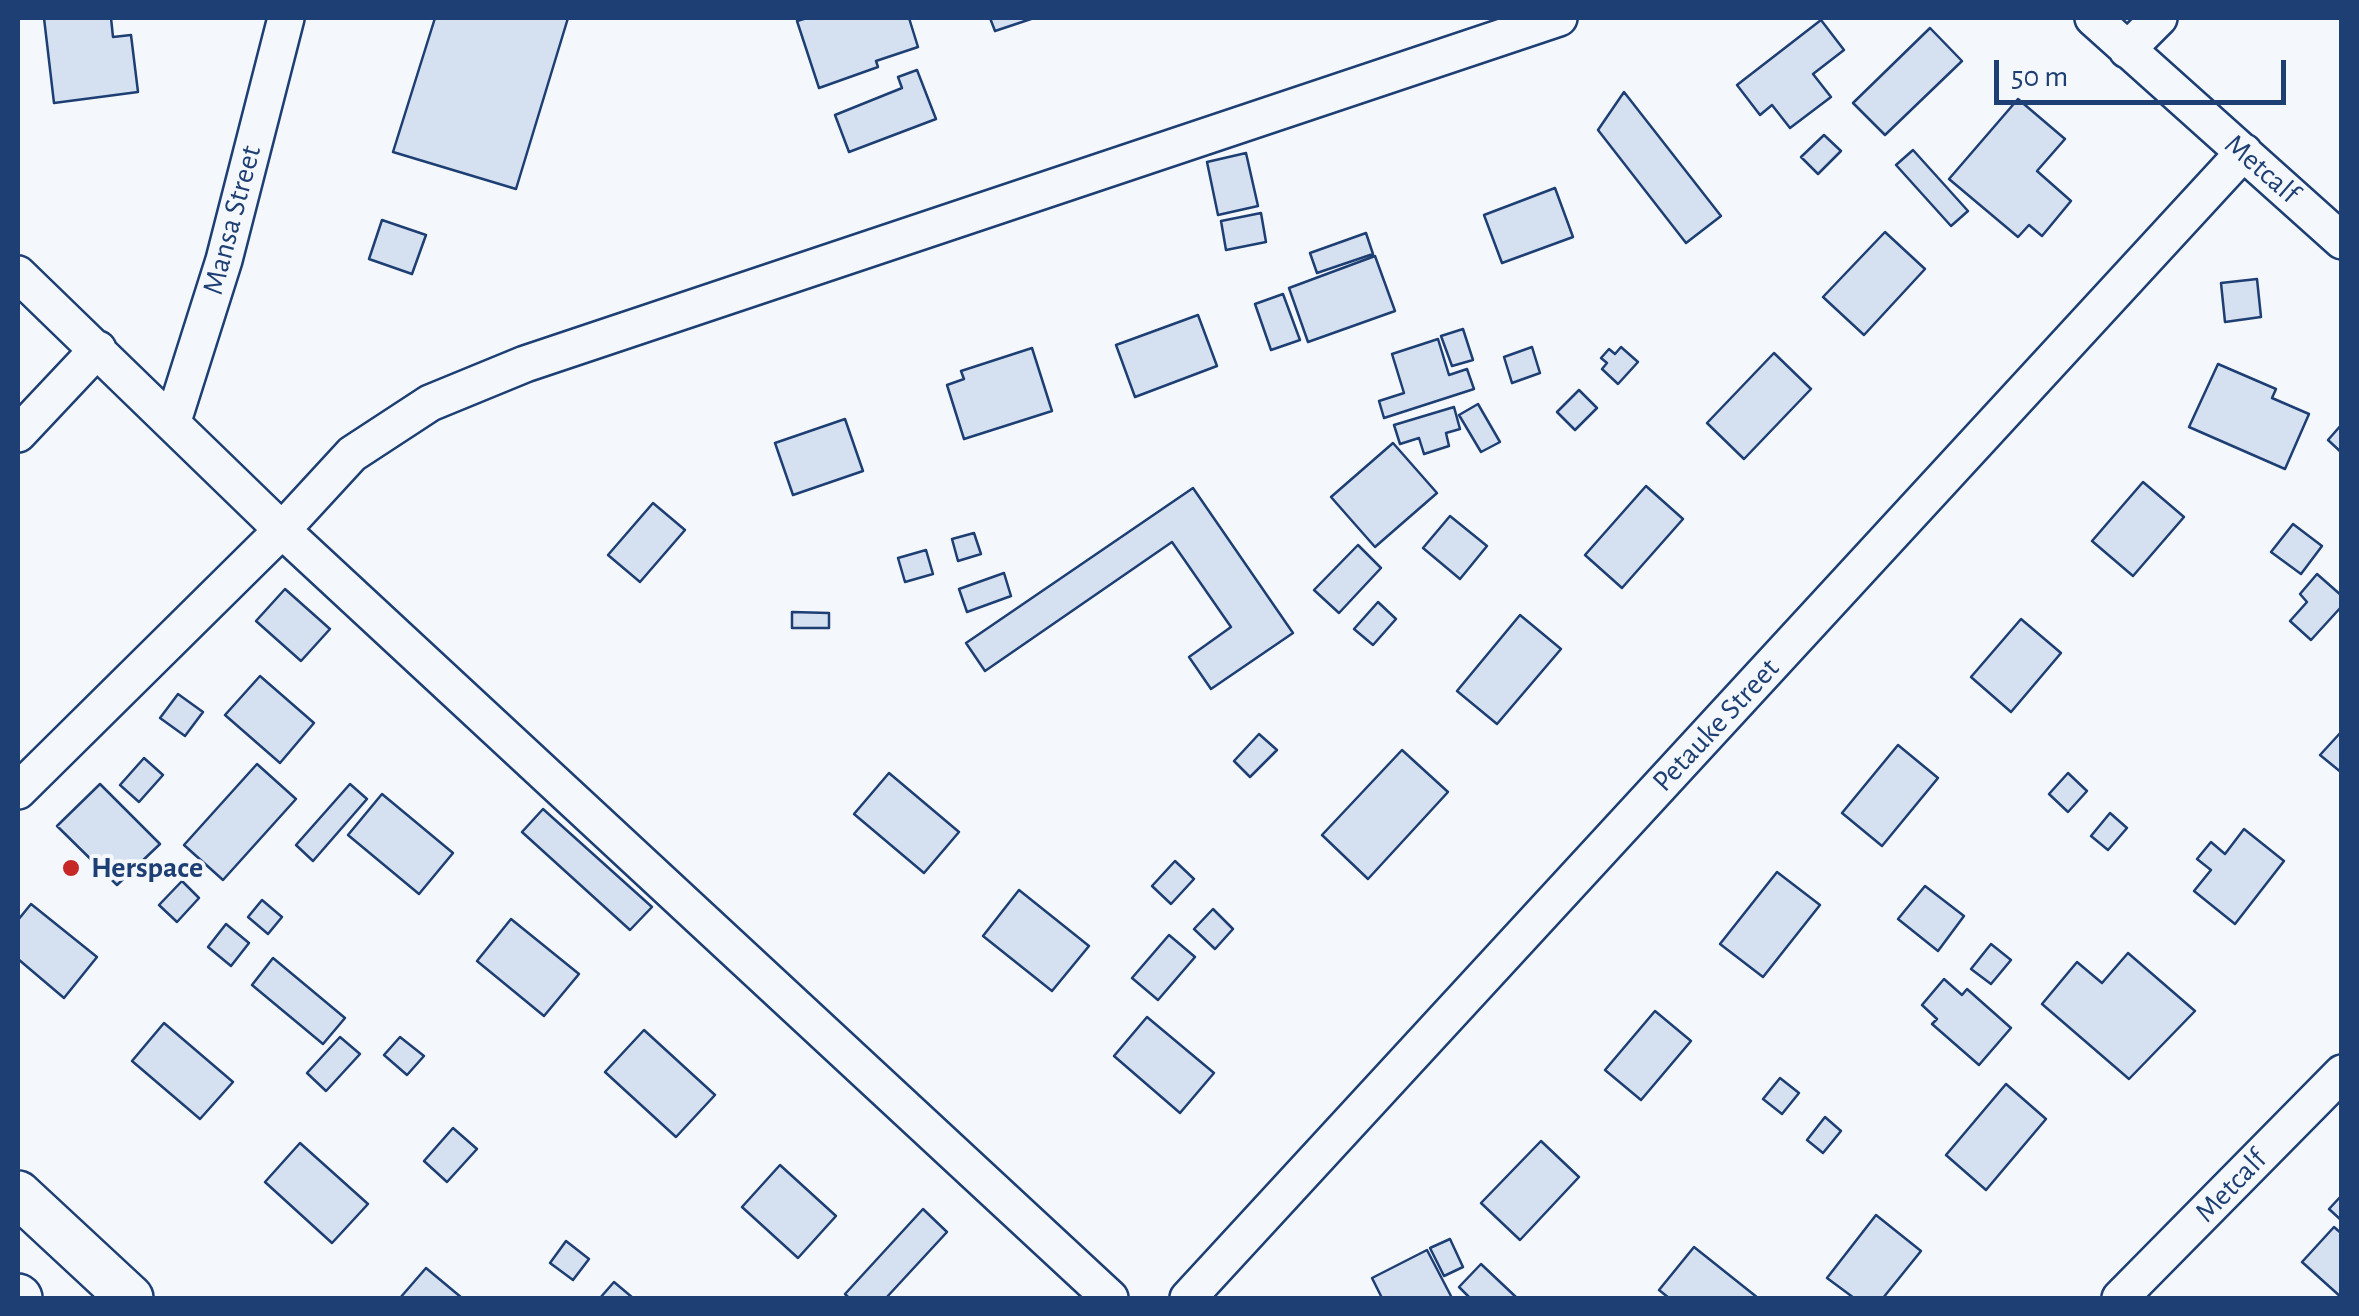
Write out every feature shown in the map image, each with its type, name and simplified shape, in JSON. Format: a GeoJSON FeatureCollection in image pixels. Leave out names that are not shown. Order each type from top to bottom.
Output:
{"type":"FeatureCollection","features":[{"type":"Feature","properties":{"kind":"street","name":"Mansa Street"},"geometry":{"type":"LineString","coordinates":[[174,422],[224,260],[286,18]]}},
{"type":"Feature","properties":{"kind":"street"},"geometry":{"type":"LineString","coordinates":[[18,790],[282,530],[352,454],[430,403],[525,364],[1559,18]]}},
{"type":"Feature","properties":{"kind":"street","name":"Metcalf"},"geometry":{"type":"LineString","coordinates":[[2092,18],[2342,241]]}},
{"type":"Feature","properties":{"kind":"street"},"geometry":{"type":"LineString","coordinates":[[2127,50],[2160,18]]}},
{"type":"Feature","properties":{"kind":"street","name":"Petauke Street"},"geometry":{"type":"LineString","coordinates":[[1188,1298],[2244,152]]}},
{"type":"Feature","properties":{"kind":"street"},"geometry":{"type":"LineString","coordinates":[[18,274],[282,530],[1110,1298]]}},
{"type":"Feature","properties":{"kind":"street"},"geometry":{"type":"LineString","coordinates":[[18,434],[98,348]]}},
{"type":"Feature","properties":{"kind":"street","name":"Metcalf"},"geometry":{"type":"LineString","coordinates":[[2120,1298],[2342,1072]]}},
{"type":"Feature","properties":{"kind":"street"},"geometry":{"type":"LineString","coordinates":[[18,1194],[130,1298]]}},
{"type":"Feature","properties":{"kind":"building"},"geometry":{"type":"Polygon","coordinates":[[[44,18],[111,18],[113,37],[131,35],[138,92],[54,103],[44,18]]]}},
{"type":"Feature","properties":{"kind":"building"},"geometry":{"type":"Polygon","coordinates":[[[435,18],[568,18],[516,189],[393,152],[435,18]]]}},
{"type":"Feature","properties":{"kind":"building"},"geometry":{"type":"Polygon","coordinates":[[[909,18],[918,47],[876,61],[878,67],[819,88],[797,21],[909,18]]]}},
{"type":"Feature","properties":{"kind":"building"},"geometry":{"type":"Polygon","coordinates":[[[990,18],[1034,18],[995,31],[990,18]]]}},
{"type":"Feature","properties":{"kind":"building"},"geometry":{"type":"Polygon","coordinates":[[[1821,20],[1844,50],[1813,74],[1831,97],[1790,128],[1772,105],[1760,115],[1737,85],[1821,20]]]}},
{"type":"Feature","properties":{"kind":"building"},"geometry":{"type":"Polygon","coordinates":[[[1930,28],[1962,61],[1885,135],[1853,103],[1930,28]]]}},
{"type":"Feature","properties":{"kind":"building"},"geometry":{"type":"Polygon","coordinates":[[[917,70],[936,119],[849,152],[835,115],[902,88],[898,77],[917,70]]]}},
{"type":"Feature","properties":{"kind":"building"},"geometry":{"type":"Polygon","coordinates":[[[1624,92],[1721,216],[1686,243],[1598,130],[1624,92]]]}},
{"type":"Feature","properties":{"kind":"building"},"geometry":{"type":"Polygon","coordinates":[[[2018,99],[2065,139],[2037,171],[2071,201],[2042,236],[2029,225],[2018,237],[1949,179],[2018,99]]]}},
{"type":"Feature","properties":{"kind":"building"},"geometry":{"type":"Polygon","coordinates":[[[1824,135],[1841,151],[1818,174],[1801,157],[1824,135]]]}},
{"type":"Feature","properties":{"kind":"building"},"geometry":{"type":"Polygon","coordinates":[[[1913,150],[1968,211],[1951,226],[1896,165],[1913,150]]]}},
{"type":"Feature","properties":{"kind":"building"},"geometry":{"type":"Polygon","coordinates":[[[1246,153],[1258,206],[1218,215],[1207,162],[1246,153]]]}},
{"type":"Feature","properties":{"kind":"building"},"geometry":{"type":"Polygon","coordinates":[[[1555,188],[1573,237],[1502,263],[1484,215],[1555,188]]]}},
{"type":"Feature","properties":{"kind":"building"},"geometry":{"type":"Polygon","coordinates":[[[1261,213],[1266,242],[1226,250],[1221,221],[1261,213]]]}},
{"type":"Feature","properties":{"kind":"building"},"geometry":{"type":"Polygon","coordinates":[[[382,220],[426,235],[412,274],[369,259],[382,220]]]}},
{"type":"Feature","properties":{"kind":"building"},"geometry":{"type":"Polygon","coordinates":[[[1885,232],[1925,269],[1864,335],[1823,297],[1885,232]]]}},
{"type":"Feature","properties":{"kind":"building"},"geometry":{"type":"Polygon","coordinates":[[[1366,233],[1373,254],[1317,273],[1310,253],[1366,233]]]}},
{"type":"Feature","properties":{"kind":"building"},"geometry":{"type":"Polygon","coordinates":[[[1375,256],[1395,311],[1308,342],[1289,288],[1375,256]]]}},
{"type":"Feature","properties":{"kind":"building"},"geometry":{"type":"Polygon","coordinates":[[[2257,279],[2261,317],[2225,322],[2221,283],[2257,279]]]}},
{"type":"Feature","properties":{"kind":"building"},"geometry":{"type":"Polygon","coordinates":[[[1283,294],[1300,340],[1271,350],[1255,304],[1283,294]]]}},
{"type":"Feature","properties":{"kind":"building"},"geometry":{"type":"Polygon","coordinates":[[[1198,315],[1217,366],[1135,397],[1116,345],[1198,315]]]}},
{"type":"Feature","properties":{"kind":"building"},"geometry":{"type":"Polygon","coordinates":[[[1463,329],[1473,360],[1452,366],[1441,336],[1463,329]]]}},
{"type":"Feature","properties":{"kind":"building"},"geometry":{"type":"Polygon","coordinates":[[[1438,339],[1449,375],[1467,369],[1474,389],[1384,418],[1379,401],[1404,393],[1392,354],[1438,339]]]}},
{"type":"Feature","properties":{"kind":"building"},"geometry":{"type":"Polygon","coordinates":[[[1532,347],[1540,373],[1512,383],[1504,357],[1532,347]]]}},
{"type":"Feature","properties":{"kind":"building"},"geometry":{"type":"Polygon","coordinates":[[[1621,347],[1638,362],[1618,384],[1602,369],[1607,363],[1601,358],[1609,349],[1615,354],[1621,347]]]}},
{"type":"Feature","properties":{"kind":"building"},"geometry":{"type":"Polygon","coordinates":[[[1032,348],[1052,411],[964,439],[947,385],[964,379],[961,371],[1032,348]]]}},
{"type":"Feature","properties":{"kind":"building"},"geometry":{"type":"Polygon","coordinates":[[[1774,353],[1811,389],[1744,459],[1707,423],[1774,353]]]}},
{"type":"Feature","properties":{"kind":"building"},"geometry":{"type":"Polygon","coordinates":[[[2218,364],[2276,389],[2272,398],[2309,414],[2285,469],[2189,427],[2218,364]]]}},
{"type":"Feature","properties":{"kind":"building"},"geometry":{"type":"Polygon","coordinates":[[[1579,390],[1597,408],[1575,430],[1557,412],[1579,390]]]}},
{"type":"Feature","properties":{"kind":"building"},"geometry":{"type":"Polygon","coordinates":[[[1478,404],[1500,442],[1481,452],[1459,415],[1478,404]]]}},
{"type":"Feature","properties":{"kind":"building"},"geometry":{"type":"Polygon","coordinates":[[[1454,407],[1460,429],[1446,433],[1449,446],[1424,454],[1419,438],[1400,444],[1394,425],[1454,407]]]}},
{"type":"Feature","properties":{"kind":"building"},"geometry":{"type":"Polygon","coordinates":[[[845,419],[863,471],[793,495],[775,443],[845,419]]]}},
{"type":"Feature","properties":{"kind":"building"},"geometry":{"type":"Polygon","coordinates":[[[2342,424],[2342,453],[2328,440],[2342,424]]]}},
{"type":"Feature","properties":{"kind":"building"},"geometry":{"type":"Polygon","coordinates":[[[1393,443],[1437,493],[1375,547],[1331,497],[1393,443]]]}},
{"type":"Feature","properties":{"kind":"building"},"geometry":{"type":"Polygon","coordinates":[[[2143,482],[2184,517],[2133,576],[2092,541],[2143,482]]]}},
{"type":"Feature","properties":{"kind":"building"},"geometry":{"type":"Polygon","coordinates":[[[1646,486],[1683,519],[1622,588],[1585,555],[1646,486]]]}},
{"type":"Feature","properties":{"kind":"building"},"geometry":{"type":"Polygon","coordinates":[[[1193,488],[1293,633],[1211,689],[1189,657],[1231,627],[1172,542],[985,671],[966,643],[1193,488]]]}},
{"type":"Feature","properties":{"kind":"building"},"geometry":{"type":"Polygon","coordinates":[[[653,503],[685,530],[640,582],[608,555],[653,503]]]}},
{"type":"Feature","properties":{"kind":"building"},"geometry":{"type":"Polygon","coordinates":[[[1450,516],[1487,546],[1460,579],[1423,548],[1450,516]]]}},
{"type":"Feature","properties":{"kind":"building"},"geometry":{"type":"Polygon","coordinates":[[[2293,524],[2322,546],[2301,574],[2271,552],[2293,524]]]}},
{"type":"Feature","properties":{"kind":"building"},"geometry":{"type":"Polygon","coordinates":[[[974,533],[981,554],[958,561],[952,539],[974,533]]]}},
{"type":"Feature","properties":{"kind":"building"},"geometry":{"type":"Polygon","coordinates":[[[1358,545],[1381,568],[1339,613],[1314,590],[1358,545]]]}},
{"type":"Feature","properties":{"kind":"building"},"geometry":{"type":"Polygon","coordinates":[[[926,550],[933,574],[905,582],[898,558],[926,550]]]}},
{"type":"Feature","properties":{"kind":"building"},"geometry":{"type":"Polygon","coordinates":[[[1004,573],[1011,596],[967,612],[959,589],[1004,573]]]}},
{"type":"Feature","properties":{"kind":"building"},"geometry":{"type":"Polygon","coordinates":[[[2317,574],[2342,596],[2342,606],[2311,640],[2290,621],[2307,602],[2300,594],[2317,574]]]}},
{"type":"Feature","properties":{"kind":"building"},"geometry":{"type":"Polygon","coordinates":[[[285,589],[330,629],[301,661],[256,621],[285,589]]]}},
{"type":"Feature","properties":{"kind":"building"},"geometry":{"type":"Polygon","coordinates":[[[1378,602],[1396,619],[1373,645],[1354,629],[1378,602]]]}},
{"type":"Feature","properties":{"kind":"building"},"geometry":{"type":"Polygon","coordinates":[[[792,612],[829,613],[829,628],[792,628],[792,612]]]}},
{"type":"Feature","properties":{"kind":"building"},"geometry":{"type":"Polygon","coordinates":[[[1520,615],[1561,649],[1497,724],[1457,691],[1520,615]]]}},
{"type":"Feature","properties":{"kind":"building"},"geometry":{"type":"Polygon","coordinates":[[[2021,619],[2061,653],[2011,712],[1971,677],[2021,619]]]}},
{"type":"Feature","properties":{"kind":"building"},"geometry":{"type":"Polygon","coordinates":[[[260,676],[314,723],[280,763],[225,715],[260,676]]]}},
{"type":"Feature","properties":{"kind":"building"},"geometry":{"type":"Polygon","coordinates":[[[178,694],[203,712],[185,736],[160,718],[178,694]]]}},
{"type":"Feature","properties":{"kind":"building"},"geometry":{"type":"Polygon","coordinates":[[[2342,731],[2342,773],[2320,755],[2342,731]]]}},
{"type":"Feature","properties":{"kind":"building"},"geometry":{"type":"Polygon","coordinates":[[[1259,734],[1277,750],[1250,777],[1234,761],[1259,734]]]}},
{"type":"Feature","properties":{"kind":"building"},"geometry":{"type":"Polygon","coordinates":[[[1898,745],[1938,778],[1882,846],[1842,813],[1898,745]]]}},
{"type":"Feature","properties":{"kind":"building"},"geometry":{"type":"Polygon","coordinates":[[[1402,750],[1448,792],[1368,879],[1322,835],[1402,750]]]}},
{"type":"Feature","properties":{"kind":"building"},"geometry":{"type":"Polygon","coordinates":[[[144,758],[163,775],[139,802],[120,785],[144,758]]]}},
{"type":"Feature","properties":{"kind":"building"},"geometry":{"type":"Polygon","coordinates":[[[257,764],[296,799],[223,880],[184,845],[257,764]]]}},
{"type":"Feature","properties":{"kind":"building"},"geometry":{"type":"Polygon","coordinates":[[[889,773],[959,832],[924,873],[854,814],[889,773]]]}},
{"type":"Feature","properties":{"kind":"building"},"geometry":{"type":"Polygon","coordinates":[[[2068,773],[2087,791],[2068,812],[2049,794],[2068,773]]]}},
{"type":"Feature","properties":{"kind":"building"},"geometry":{"type":"Polygon","coordinates":[[[100,784],[160,844],[117,885],[57,826],[100,784]]]}},
{"type":"Feature","properties":{"kind":"building"},"geometry":{"type":"Polygon","coordinates":[[[350,784],[367,799],[313,861],[296,845],[350,784]]]}},
{"type":"Feature","properties":{"kind":"building"},"geometry":{"type":"Polygon","coordinates":[[[382,794],[453,853],[419,894],[348,835],[382,794]]]}},
{"type":"Feature","properties":{"kind":"building"},"geometry":{"type":"Polygon","coordinates":[[[543,809],[652,907],[630,930],[522,832],[543,809]]]}},
{"type":"Feature","properties":{"kind":"building"},"geometry":{"type":"Polygon","coordinates":[[[2110,813],[2127,828],[2108,850],[2091,836],[2110,813]]]}},
{"type":"Feature","properties":{"kind":"building"},"geometry":{"type":"Polygon","coordinates":[[[2244,829],[2284,861],[2235,924],[2194,891],[2211,870],[2197,859],[2211,842],[2225,854],[2244,829]]]}},
{"type":"Feature","properties":{"kind":"building"},"geometry":{"type":"Polygon","coordinates":[[[1175,861],[1194,879],[1171,904],[1152,886],[1175,861]]]}},
{"type":"Feature","properties":{"kind":"building"},"geometry":{"type":"Polygon","coordinates":[[[1777,872],[1820,905],[1763,977],[1720,944],[1777,872]]]}},
{"type":"Feature","properties":{"kind":"building"},"geometry":{"type":"Polygon","coordinates":[[[182,881],[199,898],[177,922],[159,905],[182,881]]]}},
{"type":"Feature","properties":{"kind":"building"},"geometry":{"type":"Polygon","coordinates":[[[1925,886],[1964,916],[1938,951],[1898,919],[1925,886]]]}},
{"type":"Feature","properties":{"kind":"building"},"geometry":{"type":"Polygon","coordinates":[[[1019,890],[1089,946],[1052,991],[983,936],[1019,890]]]}},
{"type":"Feature","properties":{"kind":"building"},"geometry":{"type":"Polygon","coordinates":[[[262,900],[282,917],[268,934],[248,917],[262,900]]]}},
{"type":"Feature","properties":{"kind":"building"},"geometry":{"type":"Polygon","coordinates":[[[31,904],[97,957],[64,998],[18,959],[18,920],[31,904]]]}},
{"type":"Feature","properties":{"kind":"building"},"geometry":{"type":"Polygon","coordinates":[[[1213,909],[1233,929],[1215,949],[1194,929],[1213,909]]]}},
{"type":"Feature","properties":{"kind":"building"},"geometry":{"type":"Polygon","coordinates":[[[511,919],[579,974],[544,1016],[477,961],[511,919]]]}},
{"type":"Feature","properties":{"kind":"building"},"geometry":{"type":"Polygon","coordinates":[[[226,924],[249,943],[231,966],[208,947],[226,924]]]}},
{"type":"Feature","properties":{"kind":"building"},"geometry":{"type":"Polygon","coordinates":[[[1169,935],[1195,957],[1158,1000],[1132,978],[1169,935]]]}},
{"type":"Feature","properties":{"kind":"building"},"geometry":{"type":"Polygon","coordinates":[[[1991,944],[2011,960],[1991,984],[1971,969],[1991,944]]]}},
{"type":"Feature","properties":{"kind":"building"},"geometry":{"type":"Polygon","coordinates":[[[2128,953],[2195,1011],[2129,1079],[2042,1004],[2077,962],[2102,983],[2128,953]]]}},
{"type":"Feature","properties":{"kind":"building"},"geometry":{"type":"Polygon","coordinates":[[[273,958],[345,1018],[323,1044],[252,985],[273,958]]]}},
{"type":"Feature","properties":{"kind":"building"},"geometry":{"type":"Polygon","coordinates":[[[1944,979],[1962,995],[1967,989],[2011,1028],[1979,1065],[1932,1024],[1937,1019],[1922,1005],[1944,979]]]}},
{"type":"Feature","properties":{"kind":"building"},"geometry":{"type":"Polygon","coordinates":[[[1655,1011],[1691,1041],[1641,1100],[1605,1070],[1655,1011]]]}},
{"type":"Feature","properties":{"kind":"building"},"geometry":{"type":"Polygon","coordinates":[[[1147,1017],[1214,1073],[1180,1113],[1114,1056],[1147,1017]]]}},
{"type":"Feature","properties":{"kind":"building"},"geometry":{"type":"Polygon","coordinates":[[[164,1023],[233,1082],[200,1119],[132,1061],[164,1023]]]}},
{"type":"Feature","properties":{"kind":"building"},"geometry":{"type":"Polygon","coordinates":[[[644,1030],[715,1095],[676,1137],[605,1072],[644,1030]]]}},
{"type":"Feature","properties":{"kind":"building"},"geometry":{"type":"Polygon","coordinates":[[[340,1037],[360,1054],[326,1091],[307,1073],[340,1037]]]}},
{"type":"Feature","properties":{"kind":"building"},"geometry":{"type":"Polygon","coordinates":[[[400,1037],[424,1056],[407,1075],[384,1055],[400,1037]]]}},
{"type":"Feature","properties":{"kind":"building"},"geometry":{"type":"Polygon","coordinates":[[[1780,1078],[1799,1093],[1782,1114],[1763,1099],[1780,1078]]]}},
{"type":"Feature","properties":{"kind":"building"},"geometry":{"type":"Polygon","coordinates":[[[2006,1084],[2046,1119],[1986,1190],[1946,1155],[2006,1084]]]}},
{"type":"Feature","properties":{"kind":"building"},"geometry":{"type":"Polygon","coordinates":[[[1825,1117],[1841,1131],[1823,1153],[1807,1140],[1825,1117]]]}},
{"type":"Feature","properties":{"kind":"building"},"geometry":{"type":"Polygon","coordinates":[[[453,1128],[477,1149],[447,1182],[424,1161],[453,1128]]]}},
{"type":"Feature","properties":{"kind":"building"},"geometry":{"type":"Polygon","coordinates":[[[1541,1141],[1579,1177],[1520,1240],[1481,1203],[1541,1141]]]}},
{"type":"Feature","properties":{"kind":"building"},"geometry":{"type":"Polygon","coordinates":[[[300,1143],[368,1204],[332,1243],[265,1182],[300,1143]]]}},
{"type":"Feature","properties":{"kind":"building"},"geometry":{"type":"Polygon","coordinates":[[[780,1165],[836,1216],[798,1258],[742,1207],[780,1165]]]}},
{"type":"Feature","properties":{"kind":"building"},"geometry":{"type":"Polygon","coordinates":[[[2342,1195],[2342,1219],[2341,1220],[2329,1209],[2342,1195]]]}},
{"type":"Feature","properties":{"kind":"building"},"geometry":{"type":"Polygon","coordinates":[[[923,1209],[947,1232],[886,1298],[849,1298],[845,1294],[923,1209]]]}},
{"type":"Feature","properties":{"kind":"building"},"geometry":{"type":"Polygon","coordinates":[[[1876,1215],[1921,1251],[1883,1298],[1854,1298],[1827,1278],[1876,1215]]]}},
{"type":"Feature","properties":{"kind":"building"},"geometry":{"type":"Polygon","coordinates":[[[2334,1227],[2342,1234],[2342,1298],[2302,1262],[2334,1227]]]}},
{"type":"Feature","properties":{"kind":"building"},"geometry":{"type":"Polygon","coordinates":[[[1450,1239],[1463,1267],[1444,1276],[1430,1248],[1450,1239]]]}},
{"type":"Feature","properties":{"kind":"building"},"geometry":{"type":"Polygon","coordinates":[[[566,1241],[589,1259],[573,1280],[550,1263],[566,1241]]]}},
{"type":"Feature","properties":{"kind":"building"},"geometry":{"type":"Polygon","coordinates":[[[1694,1247],[1758,1298],[1669,1298],[1659,1290],[1694,1247]]]}},
{"type":"Feature","properties":{"kind":"building"},"geometry":{"type":"Polygon","coordinates":[[[1427,1250],[1452,1298],[1382,1298],[1372,1278],[1427,1250]]]}},
{"type":"Feature","properties":{"kind":"building"},"geometry":{"type":"Polygon","coordinates":[[[1481,1264],[1517,1298],[1470,1298],[1459,1287],[1481,1264]]]}},
{"type":"Feature","properties":{"kind":"building"},"geometry":{"type":"Polygon","coordinates":[[[426,1268],[462,1298],[400,1298],[426,1268]]]}},
{"type":"Feature","properties":{"kind":"building"},"geometry":{"type":"Polygon","coordinates":[[[614,1282],[633,1298],[600,1298],[614,1282]]]}},
{"type":"Feature","properties":{"kind":"place","name":"Herspace"},"geometry":{"type":"Point","coordinates":[71,868]}}]}
